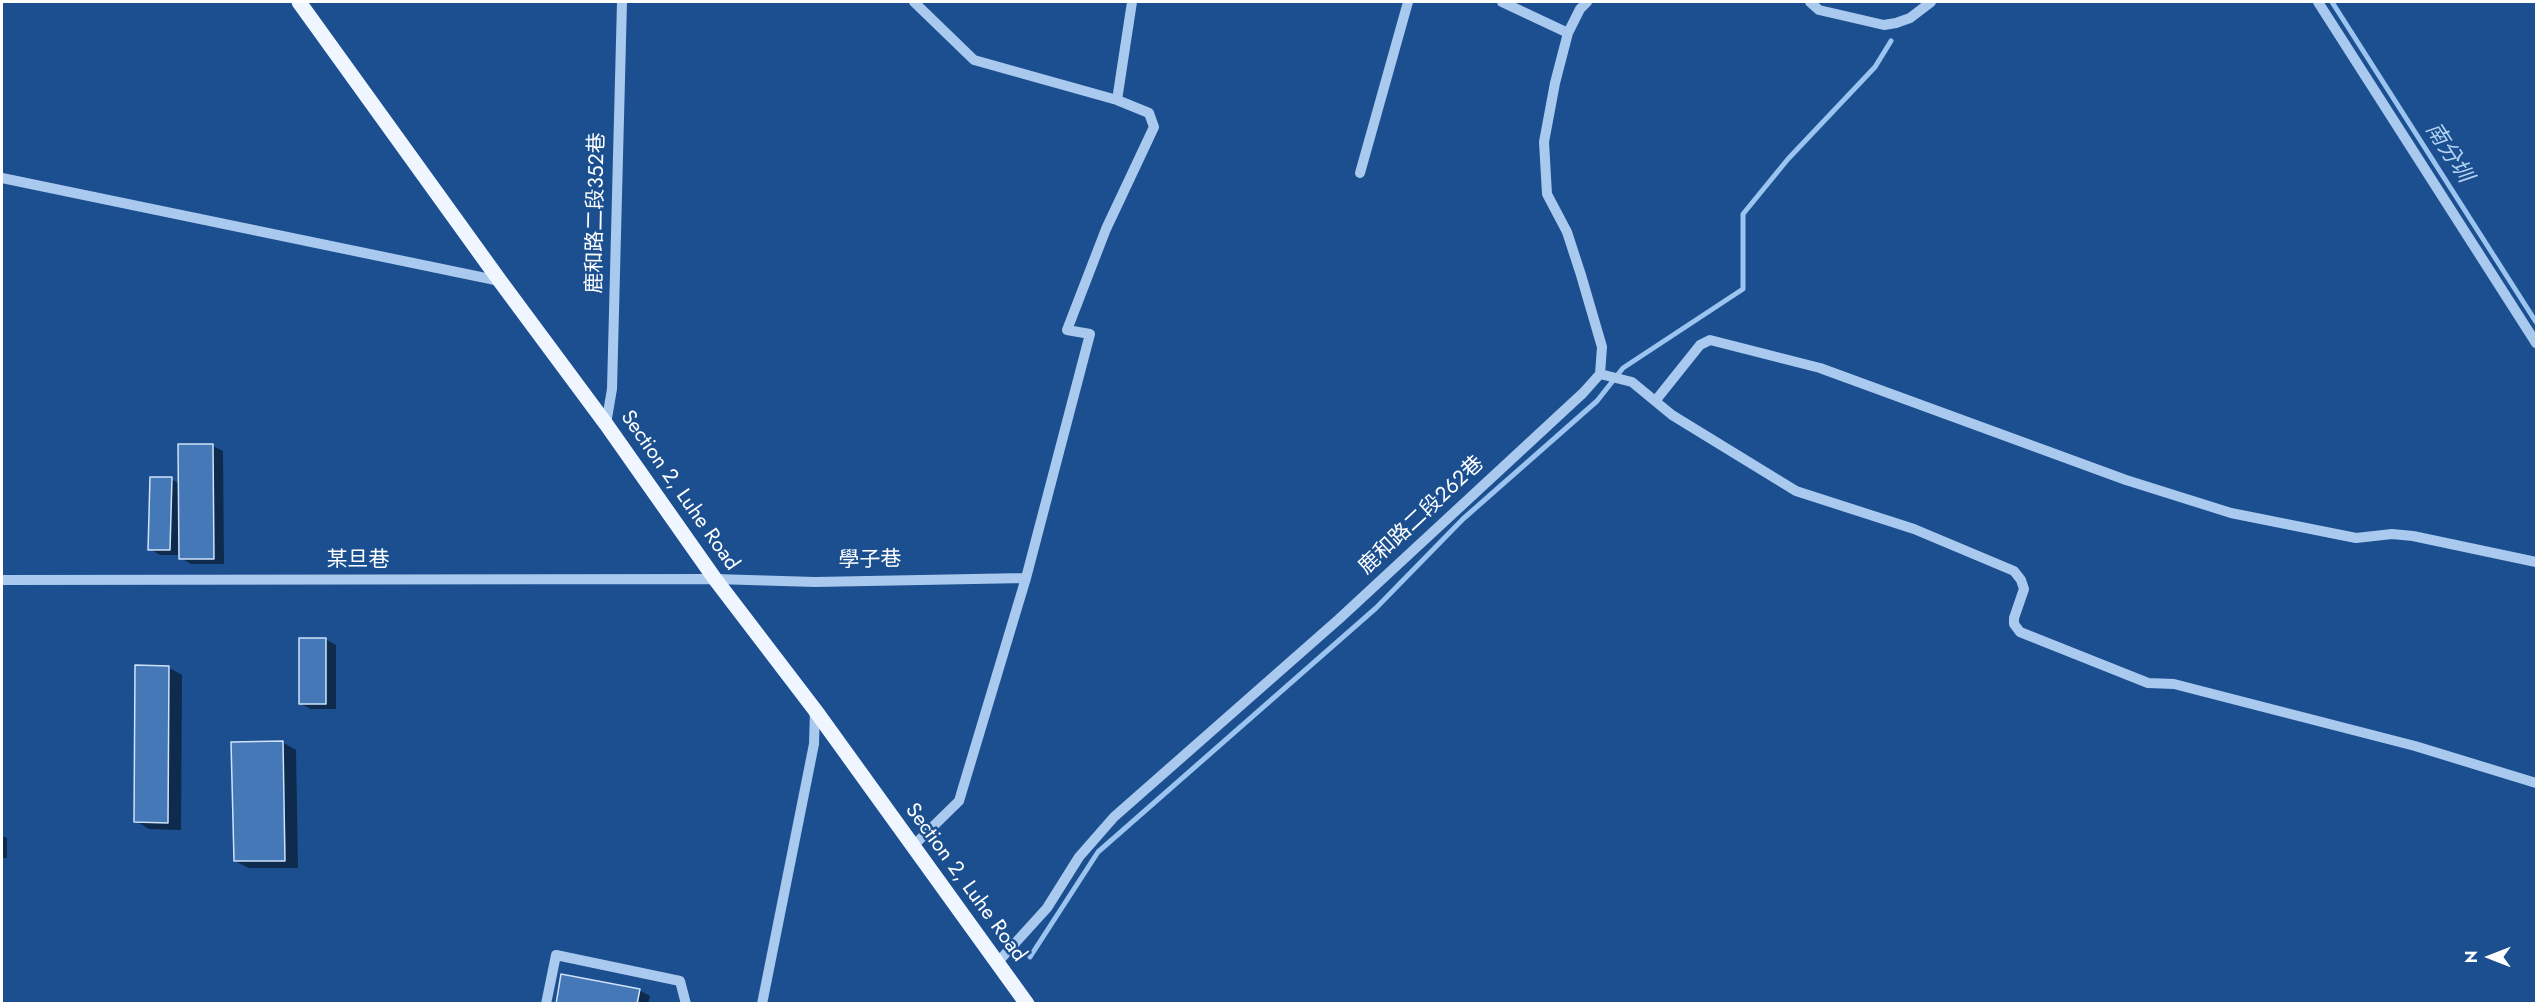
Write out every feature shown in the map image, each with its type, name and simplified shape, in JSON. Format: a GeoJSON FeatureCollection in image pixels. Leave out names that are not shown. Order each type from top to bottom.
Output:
{"type":"FeatureCollection","features":[{"type":"Feature","properties":{"kind":"main road","name":"Section 2, Luhe Road"},"geometry":{"type":"LineString","coordinates":[[298,2],[606,424],[715,579],[814,710],[1027,1004]]}},
{"type":"Feature","properties":{"kind":"street","name":"鹿和路二段352巷"},"geometry":{"type":"LineString","coordinates":[[606,424],[612,389],[622,2]]}},
{"type":"Feature","properties":{"kind":"street"},"geometry":{"type":"LineString","coordinates":[[912,847],[959,801],[1026,578],[1090,334],[1067,330],[1106,229],[1154,127],[1149,113],[1117,100],[974,60],[914,2]]}},
{"type":"Feature","properties":{"kind":"street"},"geometry":{"type":"LineString","coordinates":[[1117,100],[1132,2]]}},
{"type":"Feature","properties":{"kind":"street"},"geometry":{"type":"LineString","coordinates":[[1360,173],[1407,2]]}},
{"type":"Feature","properties":{"kind":"street"},"geometry":{"type":"LineString","coordinates":[[1502,2],[1568,33]]}},
{"type":"Feature","properties":{"kind":"street"},"geometry":{"type":"LineString","coordinates":[[1587,2],[1580,9],[1568,33],[1555,83],[1544,142],[1547,194],[1567,232],[1581,275],[1602,347],[1600,374],[1632,382],[1672,415],[1796,491],[1914,529],[2014,571],[2021,580],[2024,590],[2014,618],[2014,624],[2020,632],[2148,683],[2174,684],[2415,746],[2536,783]]}},
{"type":"Feature","properties":{"kind":"street"},"geometry":{"type":"LineString","coordinates":[[1810,2],[1819,10],[1884,25],[1910,18],[1930,2]]}},
{"type":"Feature","properties":{"kind":"street"},"geometry":{"type":"LineString","coordinates":[[2318,2],[2536,343]]}},
{"type":"Feature","properties":{"kind":"street"},"geometry":{"type":"LineString","coordinates":[[2,178],[500,281]]}},
{"type":"Feature","properties":{"kind":"street"},"geometry":{"type":"LineString","coordinates":[[1656,400],[1700,345],[1710,340],[1820,368],[2126,480],[2231,513],[2356,538],[2392,534],[2413,536],[2536,562]]}},
{"type":"Feature","properties":{"kind":"street","name":"鹿和路二段262巷"},"geometry":{"type":"LineString","coordinates":[[998,963],[1047,908],[1079,857],[1114,818],[1339,619],[1583,393],[1600,374]]}},
{"type":"Feature","properties":{"kind":"street","name":"學子巷"},"geometry":{"type":"LineString","coordinates":[[715,579],[815,582],[1026,578]]}},
{"type":"Feature","properties":{"kind":"street","name":"某旦巷"},"geometry":{"type":"LineString","coordinates":[[2,580],[715,579]]}},
{"type":"Feature","properties":{"kind":"street"},"geometry":{"type":"LineString","coordinates":[[762,1004],[814,744],[814,710]]}},
{"type":"Feature","properties":{"kind":"street"},"geometry":{"type":"LineString","coordinates":[[546,1004],[556,955],[680,981],[686,1004]]}},
{"type":"Feature","properties":{"kind":"building"},"geometry":{"type":"Polygon","coordinates":[[[178,444],[213,444],[214,559],[179,559],[178,444]]]}},
{"type":"Feature","properties":{"kind":"building"},"geometry":{"type":"Polygon","coordinates":[[[150,477],[172,477],[170,550],[148,550],[150,477]]]}},
{"type":"Feature","properties":{"kind":"building"},"geometry":{"type":"Polygon","coordinates":[[[299,638],[326,638],[326,704],[299,704],[299,638]]]}},
{"type":"Feature","properties":{"kind":"building"},"geometry":{"type":"Polygon","coordinates":[[[135,665],[169,666],[168,823],[134,822],[135,665]]]}},
{"type":"Feature","properties":{"kind":"building"},"geometry":{"type":"Polygon","coordinates":[[[283,741],[285,861],[234,861],[231,742],[283,741]]]}},
{"type":"Feature","properties":{"kind":"building"},"geometry":{"type":"Polygon","coordinates":[[[561,974],[640,989],[637,1004],[556,1004],[561,974]]]}},
{"type":"Feature","properties":{"kind":"waterway","name":"南分圳"},"geometry":{"type":"LineString","coordinates":[[2332,2],[2536,322]]}},
{"type":"Feature","properties":{"kind":"waterway"},"geometry":{"type":"LineString","coordinates":[[1030,957],[1098,852],[1376,608],[1463,519],[1597,401],[1623,368],[1743,289],[1743,214],[1788,159],[1875,67],[1891,41]]}}]}
